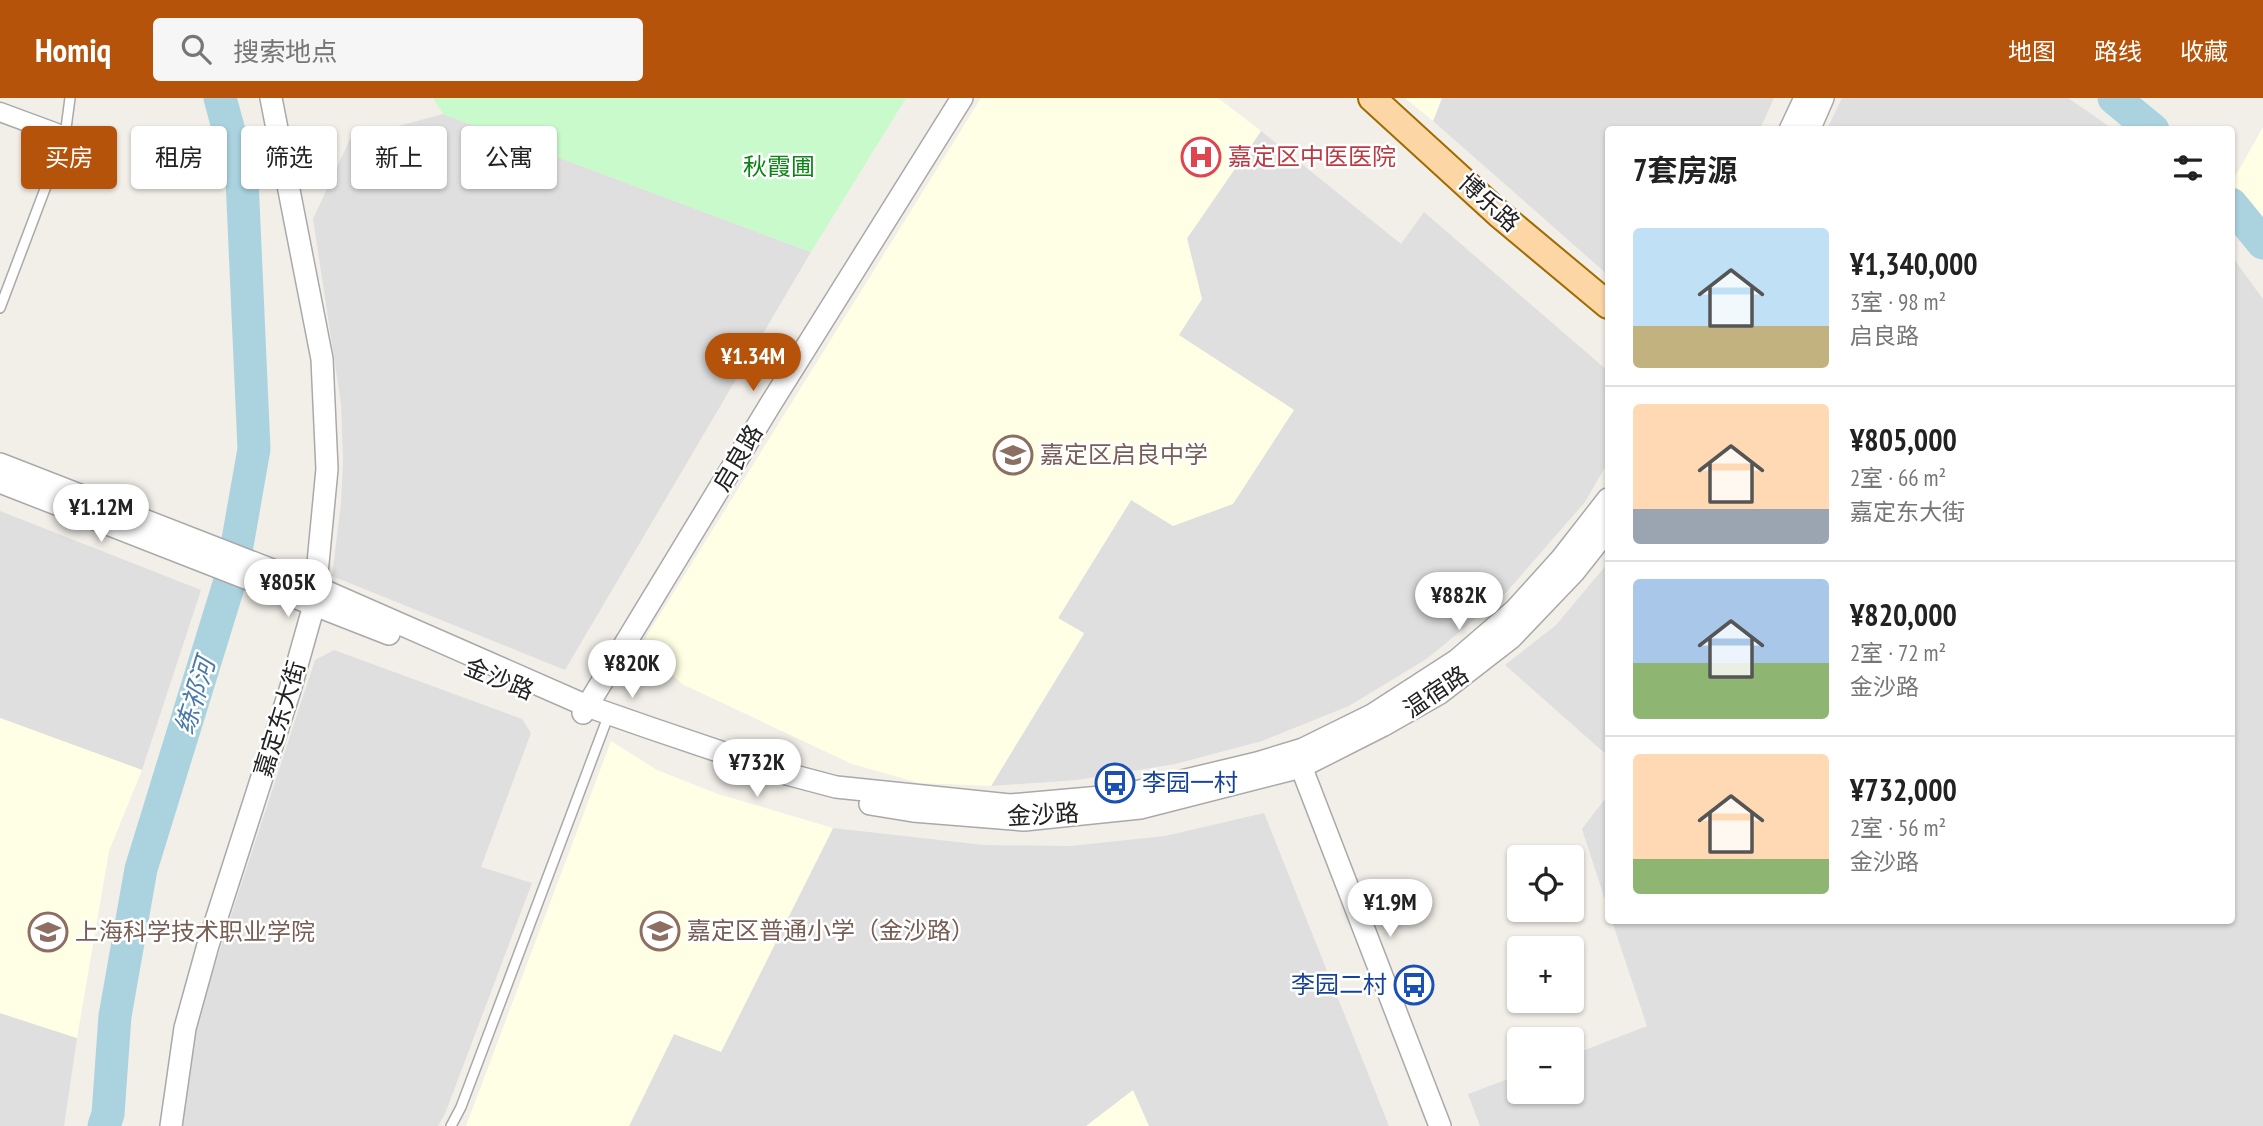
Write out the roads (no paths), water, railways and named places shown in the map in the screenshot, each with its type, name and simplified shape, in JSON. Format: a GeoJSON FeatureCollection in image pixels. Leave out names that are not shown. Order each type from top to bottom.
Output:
{"type":"FeatureCollection","features":[{"type":"Feature","properties":{"kind":"main road","name":"博乐路"},"geometry":{"type":"LineString","coordinates":[[1372,98],[1499,214],[1605,302]]}},
{"type":"Feature","properties":{"kind":"street","name":"嘉定东大街"},"geometry":{"type":"LineString","coordinates":[[171,1126],[191,1004],[290,690],[315,596],[327,469],[322,359],[271,98]]}},
{"type":"Feature","properties":{"kind":"street","name":"启良路"},"geometry":{"type":"LineString","coordinates":[[585,710],[770,405],[962,98]]}},
{"type":"Feature","properties":{"kind":"street"},"geometry":{"type":"LineString","coordinates":[[1792,126],[1804,98]]}},
{"type":"Feature","properties":{"kind":"street"},"geometry":{"type":"LineString","coordinates":[[1810,126],[1823,98]]}},
{"type":"Feature","properties":{"kind":"street"},"geometry":{"type":"LineString","coordinates":[[0,112],[38,126]]}},
{"type":"Feature","properties":{"kind":"street"},"geometry":{"type":"LineString","coordinates":[[0,464],[315,596]]}},
{"type":"Feature","properties":{"kind":"street","name":"金沙路"},"geometry":{"type":"LineString","coordinates":[[0,482],[243,577],[315,596],[659,744],[806,793],[913,811],[1024,820],[1140,808],[1298,759]]}},
{"type":"Feature","properties":{"kind":"street"},"geometry":{"type":"LineString","coordinates":[[585,710],[783,773],[836,787],[1010,805],[1123,795],[1257,763],[1298,759],[1373,715],[1457,660],[1515,610],[1562,558],[1605,503]]}},
{"type":"Feature","properties":{"kind":"street","name":"温宿路"},"geometry":{"type":"LineString","coordinates":[[1298,759],[1382,726],[1440,693],[1511,638],[1574,572],[1605,533]]}},
{"type":"Feature","properties":{"kind":"street"},"geometry":{"type":"LineString","coordinates":[[1298,759],[1440,1126]]}},
{"type":"Feature","properties":{"kind":"lane"},"geometry":{"type":"LineString","coordinates":[[66,126],[70,98]]}},
{"type":"Feature","properties":{"kind":"lane"},"geometry":{"type":"LineString","coordinates":[[0,308],[45,189]]}},
{"type":"Feature","properties":{"kind":"lane"},"geometry":{"type":"LineString","coordinates":[[451,1126],[461,1107],[606,722]]}},
{"type":"Feature","properties":{"kind":"waterway","name":"练祁河"},"geometry":{"type":"LineString","coordinates":[[104,1126],[108,1114],[115,1016],[141,869],[232,574],[254,449],[242,179],[220,98]]}},
{"type":"Feature","properties":{"kind":"waterway"},"geometry":{"type":"LineString","coordinates":[[2114,98],[2148,126]]}},
{"type":"Feature","properties":{"kind":"waterway"},"geometry":{"type":"LineString","coordinates":[[2235,209],[2263,243]]}},
{"type":"Feature","properties":{"kind":"place","name":"嘉定区中医医院"},"geometry":{"type":"Point","coordinates":[1201,157]}},
{"type":"Feature","properties":{"kind":"place","name":"嘉定区启良中学"},"geometry":{"type":"Point","coordinates":[1013,455]}},
{"type":"Feature","properties":{"kind":"place","name":"李园一村"},"geometry":{"type":"Point","coordinates":[1115,783]}},
{"type":"Feature","properties":{"kind":"place","name":"嘉定区普通小学（金沙路）"},"geometry":{"type":"Point","coordinates":[660,931]}},
{"type":"Feature","properties":{"kind":"place","name":"上海科学技术职业学院"},"geometry":{"type":"Point","coordinates":[48,932]}},
{"type":"Feature","properties":{"kind":"place","name":"李园二村"},"geometry":{"type":"Point","coordinates":[1414,985]}},
{"type":"Feature","properties":{"kind":"park label","name":"秋霞圃"},"geometry":{"type":"Point","coordinates":[779,167]}}]}
